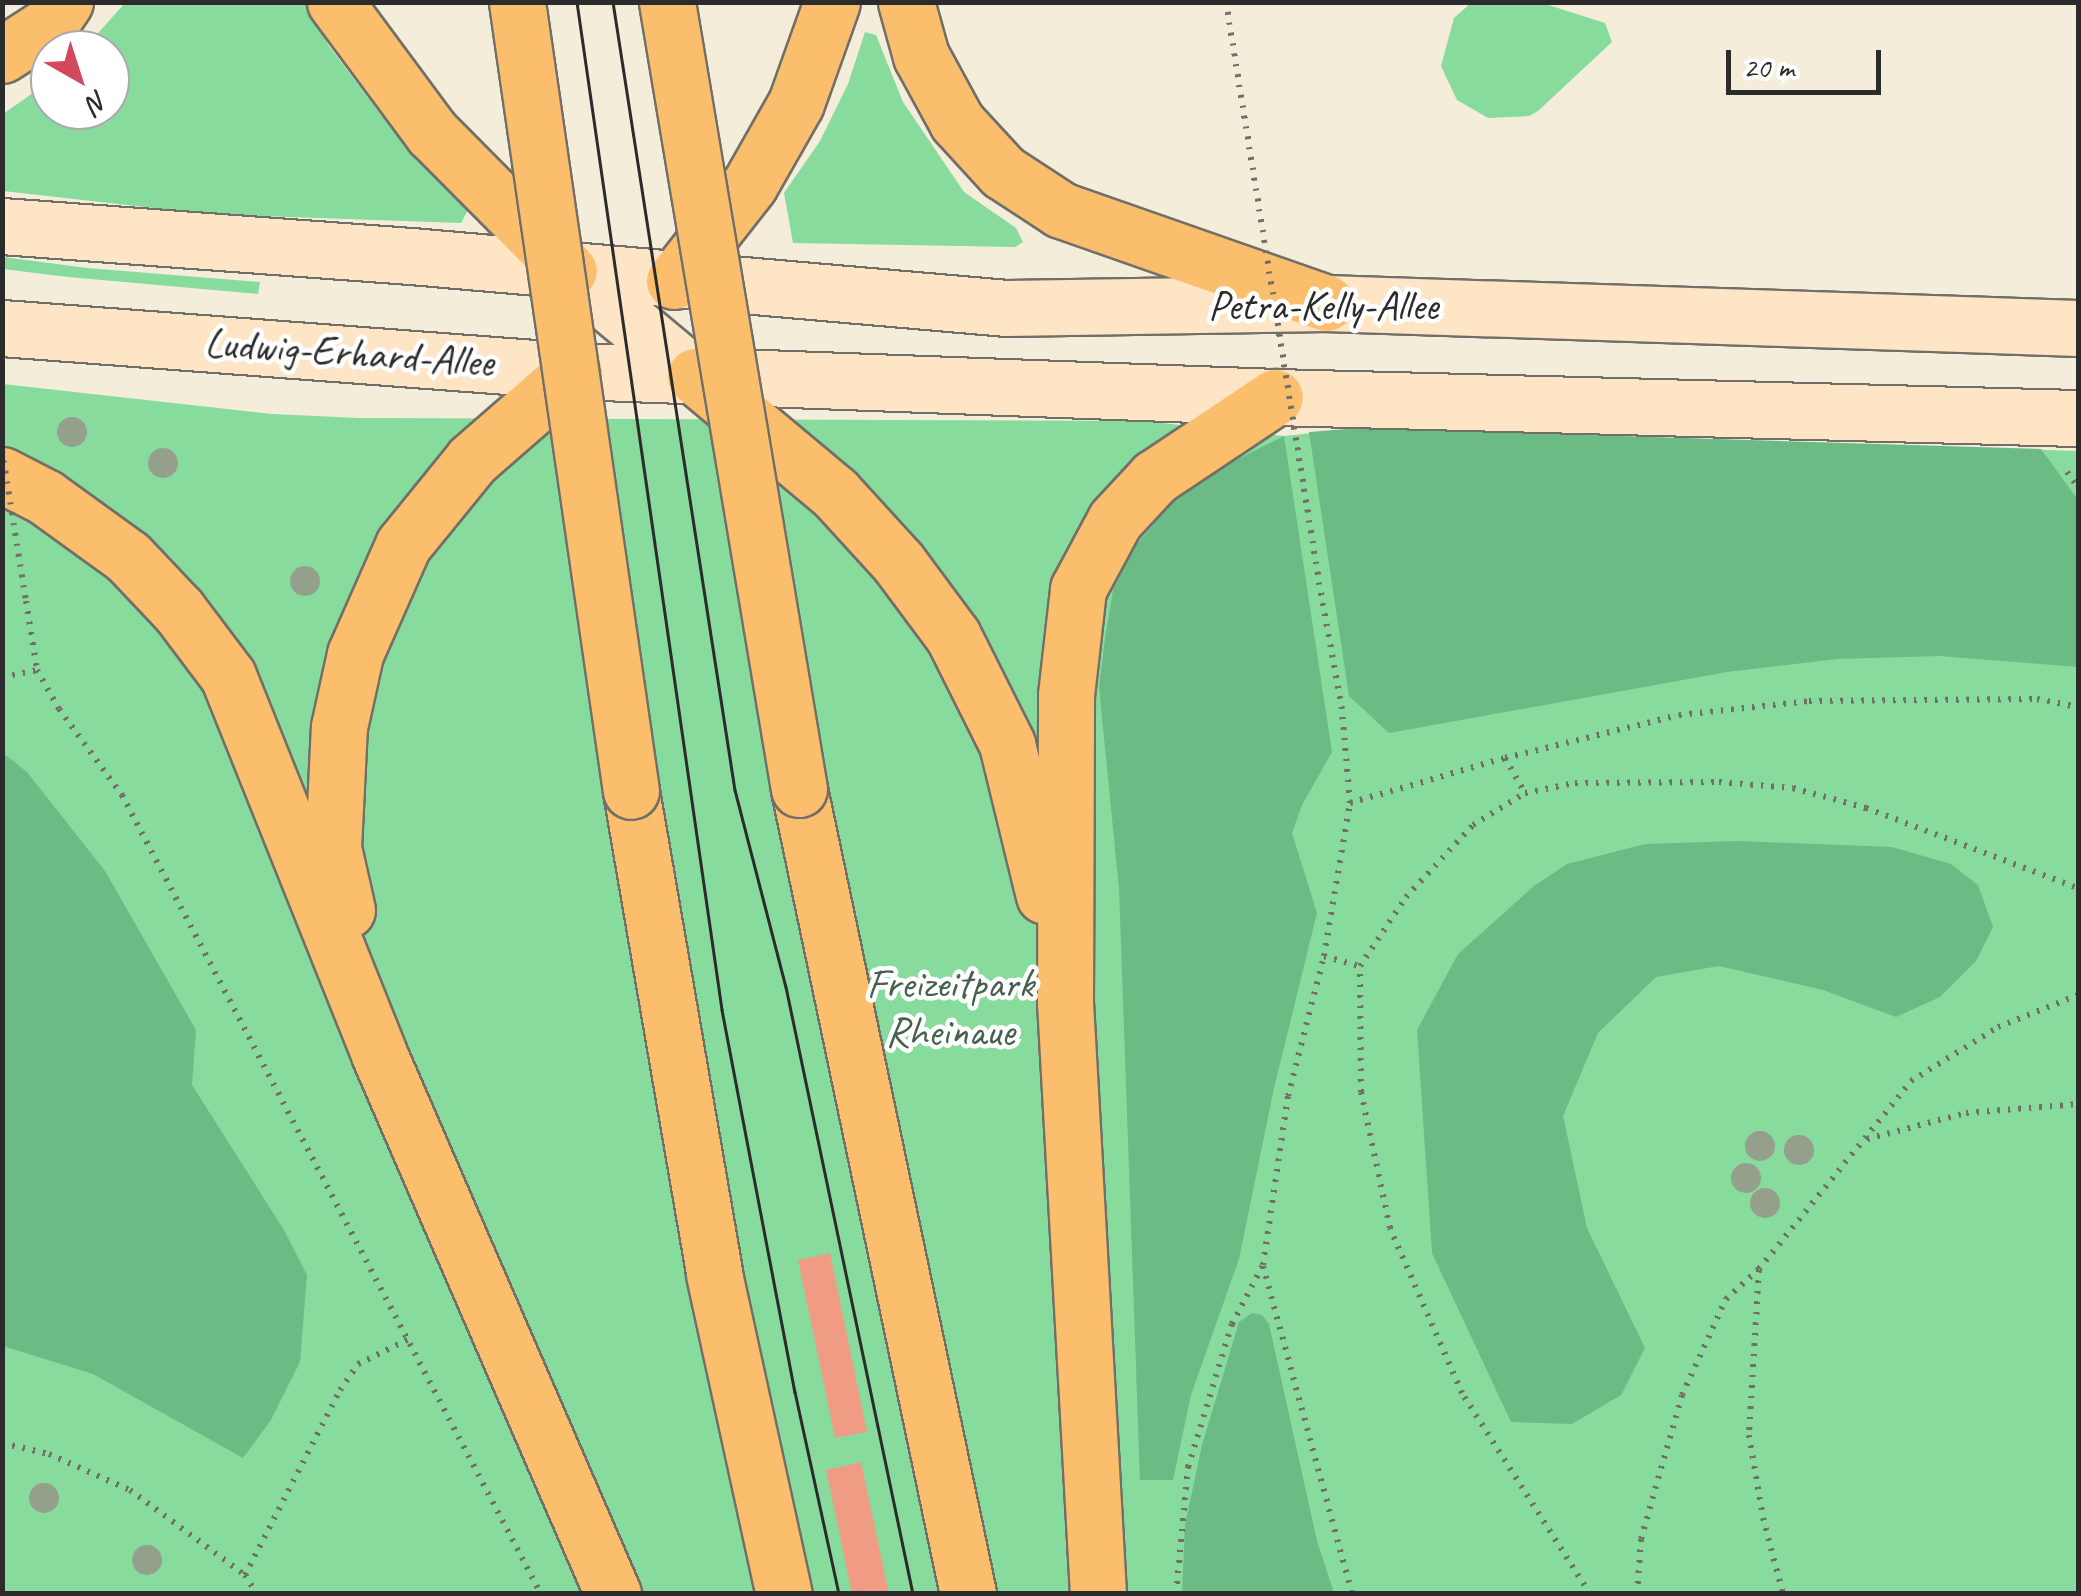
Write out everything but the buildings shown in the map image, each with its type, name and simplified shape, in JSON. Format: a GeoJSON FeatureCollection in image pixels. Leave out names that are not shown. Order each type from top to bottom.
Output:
{"type":"FeatureCollection","features":[{"type":"Feature","properties":{"kind":"highway"},"geometry":{"type":"LineString","coordinates":[[2,55],[50,24],[65,2]]}},
{"type":"Feature","properties":{"kind":"highway"},"geometry":{"type":"LineString","coordinates":[[335,2],[432,133],[569,271]]}},
{"type":"Feature","properties":{"kind":"highway"},"geometry":{"type":"LineString","coordinates":[[518,2],[631,791],[714,1274],[784,1594]]}},
{"type":"Feature","properties":{"kind":"highway"},"geometry":{"type":"LineString","coordinates":[[667,2],[799,789],[968,1594]]}},
{"type":"Feature","properties":{"kind":"highway"},"geometry":{"type":"LineString","coordinates":[[674,281],[750,184],[796,103],[832,2]]}},
{"type":"Feature","properties":{"kind":"highway"},"geometry":{"type":"LineString","coordinates":[[906,2],[922,56],[956,122],[1003,172],[1061,210],[1326,303]]}},
{"type":"Feature","properties":{"kind":"highway"},"geometry":{"type":"LineString","coordinates":[[379,1054],[333,848],[339,727],[355,654],[403,545],[472,460],[574,371]]}},
{"type":"Feature","properties":{"kind":"highway"},"geometry":{"type":"LineString","coordinates":[[696,376],[835,493],[898,562],[953,636],[1006,744],[1034,849],[1065,1002]]}},
{"type":"Feature","properties":{"kind":"highway"},"geometry":{"type":"LineString","coordinates":[[1098,1594],[1065,1002],[1066,695],[1078,589],[1115,520],[1154,478],[1275,397]]}},
{"type":"Feature","properties":{"kind":"highway"},"geometry":{"type":"LineString","coordinates":[[2,476],[45,497],[128,557],[179,612],[228,676],[379,1054],[613,1594]]}},
{"type":"Feature","properties":{"kind":"main road"},"geometry":{"type":"LineString","coordinates":[[2,226],[569,271],[696,376]]}},
{"type":"Feature","properties":{"kind":"main road","name":"Petra-Kelly-Allee"},"geometry":{"type":"LineString","coordinates":[[569,271],[1006,308],[1326,303],[2078,328]]}},
{"type":"Feature","properties":{"kind":"main road"},"geometry":{"type":"LineString","coordinates":[[574,371],[674,281]]}},
{"type":"Feature","properties":{"kind":"main road","name":"Ludwig-Erhard-Allee"},"geometry":{"type":"LineString","coordinates":[[2,328],[574,371],[696,376]]}},
{"type":"Feature","properties":{"kind":"main road","name":"Petra-Kelly-Allee"},"geometry":{"type":"LineString","coordinates":[[696,376],[1275,397],[2078,418]]}},
{"type":"Feature","properties":{"kind":"path"},"geometry":{"type":"LineString","coordinates":[[1176,1594],[1188,1466],[1232,1324],[1263,1265],[1288,1096],[1324,956],[1350,802],[1342,709],[1226,2]]}},
{"type":"Feature","properties":{"kind":"path"},"geometry":{"type":"LineString","coordinates":[[2,450],[37,670],[58,709],[122,796],[541,1594]]}},
{"type":"Feature","properties":{"kind":"path"},"geometry":{"type":"LineString","coordinates":[[2,677],[37,670]]}},
{"type":"Feature","properties":{"kind":"path"},"geometry":{"type":"LineString","coordinates":[[1350,802],[1504,758],[1679,716],[1808,701],[2037,699],[2078,707]]}},
{"type":"Feature","properties":{"kind":"path"},"geometry":{"type":"LineString","coordinates":[[1504,758],[1526,793]]}},
{"type":"Feature","properties":{"kind":"path"},"geometry":{"type":"LineString","coordinates":[[1590,1594],[1462,1394],[1390,1228],[1362,1092],[1360,966],[1406,897],[1472,825],[1526,793],[1575,783],[1719,782],[1793,788],[1866,808],[2078,888]]}},
{"type":"Feature","properties":{"kind":"path"},"geometry":{"type":"LineString","coordinates":[[1324,956],[1360,966]]}},
{"type":"Feature","properties":{"kind":"path"},"geometry":{"type":"LineString","coordinates":[[1637,1594],[1642,1539],[1682,1395],[1726,1299],[1759,1269],[1911,1081],[1998,1027],[2078,995]]}},
{"type":"Feature","properties":{"kind":"path"},"geometry":{"type":"LineString","coordinates":[[1866,1140],[1966,1113],[2078,1104]]}},
{"type":"Feature","properties":{"kind":"path"},"geometry":{"type":"LineString","coordinates":[[1263,1265],[1352,1594]]}},
{"type":"Feature","properties":{"kind":"path"},"geometry":{"type":"LineString","coordinates":[[1759,1269],[1748,1436],[1763,1518],[1783,1594]]}},
{"type":"Feature","properties":{"kind":"path"},"geometry":{"type":"LineString","coordinates":[[245,1575],[358,1364],[409,1339]]}},
{"type":"Feature","properties":{"kind":"path"},"geometry":{"type":"LineString","coordinates":[[2,1443],[49,1454],[130,1490],[245,1575],[257,1594]]}},
{"type":"Feature","properties":{"kind":"green space"},"geometry":{"type":"Polygon","coordinates":[[[304,2],[329,46],[381,115],[469,208],[461,223],[207,214],[3,191],[3,114],[30,95],[30,130],[130,130],[130,30],[101,30],[125,3],[304,2]]]}},
{"type":"Feature","properties":{"kind":"green space"},"geometry":{"type":"Polygon","coordinates":[[[1472,2],[1542,3],[1605,23],[1612,42],[1538,111],[1529,116],[1488,118],[1457,100],[1441,66],[1454,18],[1472,2]]]}},
{"type":"Feature","properties":{"kind":"green space"},"geometry":{"type":"Polygon","coordinates":[[[865,32],[876,35],[903,102],[964,192],[1016,228],[1023,242],[1015,247],[793,243],[784,193],[820,141],[848,84],[865,32]]]}},
{"type":"Feature","properties":{"kind":"green space"},"geometry":{"type":"Polygon","coordinates":[[[3,257],[260,282],[258,294],[68,277],[3,269],[3,257]]]}},
{"type":"Feature","properties":{"kind":"green space","name":"Freizeitpark Rheinaue"},"geometry":{"type":"Polygon","coordinates":[[[3,384],[272,414],[359,418],[1143,421],[1284,436],[1360,428],[2078,451],[2078,1593],[3,1594],[3,384]]]}},
{"type":"Feature","properties":{"kind":"green space"},"geometry":{"type":"Polygon","coordinates":[[[1360,428],[2041,449],[2078,500],[2078,667],[1940,656],[1837,659],[1727,672],[1389,733],[1349,696],[1309,432],[1360,428]]]}},
{"type":"Feature","properties":{"kind":"green space"},"geometry":{"type":"Polygon","coordinates":[[[1284,436],[1332,752],[1302,805],[1292,833],[1317,913],[1274,1088],[1239,1259],[1191,1395],[1173,1480],[1140,1480],[1119,889],[1099,687],[1105,639],[1113,590],[1135,546],[1171,504],[1222,467],[1284,436]]]}},
{"type":"Feature","properties":{"kind":"green space"},"geometry":{"type":"Polygon","coordinates":[[[3,753],[27,772],[105,871],[196,1030],[192,1085],[284,1230],[307,1275],[300,1362],[271,1420],[243,1458],[93,1374],[3,1346],[3,753]]]}},
{"type":"Feature","properties":{"kind":"green space"},"geometry":{"type":"Polygon","coordinates":[[[1737,841],[1892,847],[1951,864],[1978,885],[1993,927],[1976,961],[1940,997],[1896,1017],[1823,990],[1719,966],[1656,977],[1598,1033],[1563,1116],[1587,1228],[1645,1348],[1621,1395],[1572,1424],[1511,1422],[1432,1253],[1417,1030],[1458,954],[1534,886],[1567,864],[1645,844],[1737,841]]]}},
{"type":"Feature","properties":{"kind":"green space"},"geometry":{"type":"Polygon","coordinates":[[[1252,1313],[1262,1315],[1269,1324],[1317,1541],[1334,1593],[1182,1593],[1185,1525],[1202,1445],[1239,1322],[1252,1313]]]}},
{"type":"Feature","properties":{"kind":"tram line"},"geometry":{"type":"LineString","coordinates":[[577,2],[722,1010],[795,1392],[839,1594]]}},
{"type":"Feature","properties":{"kind":"tram line"},"geometry":{"type":"LineString","coordinates":[[613,2],[735,790],[786,987],[913,1594]]}}]}
